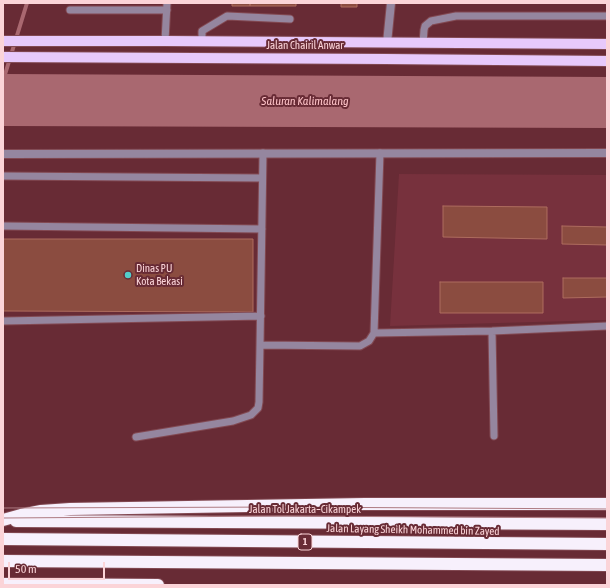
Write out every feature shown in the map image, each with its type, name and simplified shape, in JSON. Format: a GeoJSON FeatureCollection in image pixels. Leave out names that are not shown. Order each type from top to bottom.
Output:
{"type":"FeatureCollection","features":[{"type":"Feature","properties":{"kind":"highway"},"geometry":{"type":"LineString","coordinates":[[3,521],[21,515],[41,511],[70,509],[365,504],[607,504]]}},
{"type":"Feature","properties":{"kind":"highway","name":"Jalan Tol Jakarta–Cikampek"},"geometry":{"type":"LineString","coordinates":[[3,521],[607,524]]}},
{"type":"Feature","properties":{"kind":"highway","name":"Jalan Layang Sheikh Mohammed bin Zayed"},"geometry":{"type":"LineString","coordinates":[[3,539],[607,544]]}},
{"type":"Feature","properties":{"kind":"highway","name":"1"},"geometry":{"type":"LineString","coordinates":[[3,561],[607,565]]}},
{"type":"Feature","properties":{"kind":"highway"},"geometry":{"type":"LineString","coordinates":[[3,584],[158,585]]}},
{"type":"Feature","properties":{"kind":"main road","name":"Jalan Chairil Anwar"},"geometry":{"type":"LineString","coordinates":[[3,41],[607,44]]}},
{"type":"Feature","properties":{"kind":"main road"},"geometry":{"type":"LineString","coordinates":[[165,41],[165,58]]}},
{"type":"Feature","properties":{"kind":"main road"},"geometry":{"type":"LineString","coordinates":[[385,58],[387,42]]}},
{"type":"Feature","properties":{"kind":"main road","name":"Jalan Chairil Anwar"},"geometry":{"type":"LineString","coordinates":[[3,57],[385,58],[607,61]]}},
{"type":"Feature","properties":{"kind":"street"},"geometry":{"type":"LineString","coordinates":[[387,42],[391,3]]}},
{"type":"Feature","properties":{"kind":"street"},"geometry":{"type":"LineString","coordinates":[[3,154],[607,153]]}},
{"type":"Feature","properties":{"kind":"lane"},"geometry":{"type":"LineString","coordinates":[[70,10],[167,6],[165,41]]}},
{"type":"Feature","properties":{"kind":"lane"},"geometry":{"type":"LineString","coordinates":[[202,41],[202,31],[227,16],[290,19]]}},
{"type":"Feature","properties":{"kind":"lane"},"geometry":{"type":"LineString","coordinates":[[423,43],[425,28],[431,21],[456,16],[607,16]]}},
{"type":"Feature","properties":{"kind":"lane"},"geometry":{"type":"LineString","coordinates":[[136,437],[233,421],[251,415],[258,408],[263,153]]}},
{"type":"Feature","properties":{"kind":"lane"},"geometry":{"type":"LineString","coordinates":[[260,345],[360,346],[369,341],[374,333],[380,153]]}},
{"type":"Feature","properties":{"kind":"lane"},"geometry":{"type":"LineString","coordinates":[[3,176],[262,178]]}},
{"type":"Feature","properties":{"kind":"lane"},"geometry":{"type":"LineString","coordinates":[[3,226],[262,229]]}},
{"type":"Feature","properties":{"kind":"lane"},"geometry":{"type":"LineString","coordinates":[[3,321],[260,316]]}},
{"type":"Feature","properties":{"kind":"lane"},"geometry":{"type":"LineString","coordinates":[[374,333],[492,331],[607,326]]}},
{"type":"Feature","properties":{"kind":"lane"},"geometry":{"type":"LineString","coordinates":[[492,331],[494,436]]}},
{"type":"Feature","properties":{"kind":"shaded area"},"geometry":{"type":"Polygon","coordinates":[[[399,174],[607,175],[607,320],[390,326],[399,174]]]}},
{"type":"Feature","properties":{"kind":"water","name":"Saluran Kalimalang"},"geometry":{"type":"Polygon","coordinates":[[[3,74],[607,77],[607,128],[3,126],[3,74]]]}},
{"type":"Feature","properties":{"kind":"building"},"geometry":{"type":"Polygon","coordinates":[[[232,3],[250,3],[250,6],[232,6],[232,3]]]}},
{"type":"Feature","properties":{"kind":"building"},"geometry":{"type":"Polygon","coordinates":[[[250,3],[296,3],[296,6],[250,6],[250,3]]]}},
{"type":"Feature","properties":{"kind":"building"},"geometry":{"type":"Polygon","coordinates":[[[341,3],[357,3],[357,7],[341,7],[341,3]]]}},
{"type":"Feature","properties":{"kind":"building"},"geometry":{"type":"Polygon","coordinates":[[[443,206],[547,207],[547,239],[443,237],[443,206]]]}},
{"type":"Feature","properties":{"kind":"building"},"geometry":{"type":"Polygon","coordinates":[[[562,226],[607,227],[607,245],[562,244],[562,226]]]}},
{"type":"Feature","properties":{"kind":"building","name":"Dinas PU Kota Bekasi"},"geometry":{"type":"Polygon","coordinates":[[[3,239],[253,239],[253,312],[3,311],[3,239]]]}},
{"type":"Feature","properties":{"kind":"building"},"geometry":{"type":"Polygon","coordinates":[[[563,278],[607,278],[607,297],[563,298],[563,278]]]}},
{"type":"Feature","properties":{"kind":"building"},"geometry":{"type":"Polygon","coordinates":[[[440,282],[543,282],[543,313],[440,313],[440,282]]]}},
{"type":"Feature","properties":{"kind":"waterway"},"geometry":{"type":"LineString","coordinates":[[3,81],[27,3]]}},
{"type":"Feature","properties":{"kind":"tram line"},"geometry":{"type":"LineString","coordinates":[[3,508],[283,507],[607,509]]}},
{"type":"Feature","properties":{"kind":"tram line"},"geometry":{"type":"LineString","coordinates":[[3,518],[286,516],[607,518]]}},
{"type":"Feature","properties":{"kind":"place","name":"Dinas PU Kota Bekasi"},"geometry":{"type":"Point","coordinates":[128,275]}}]}
